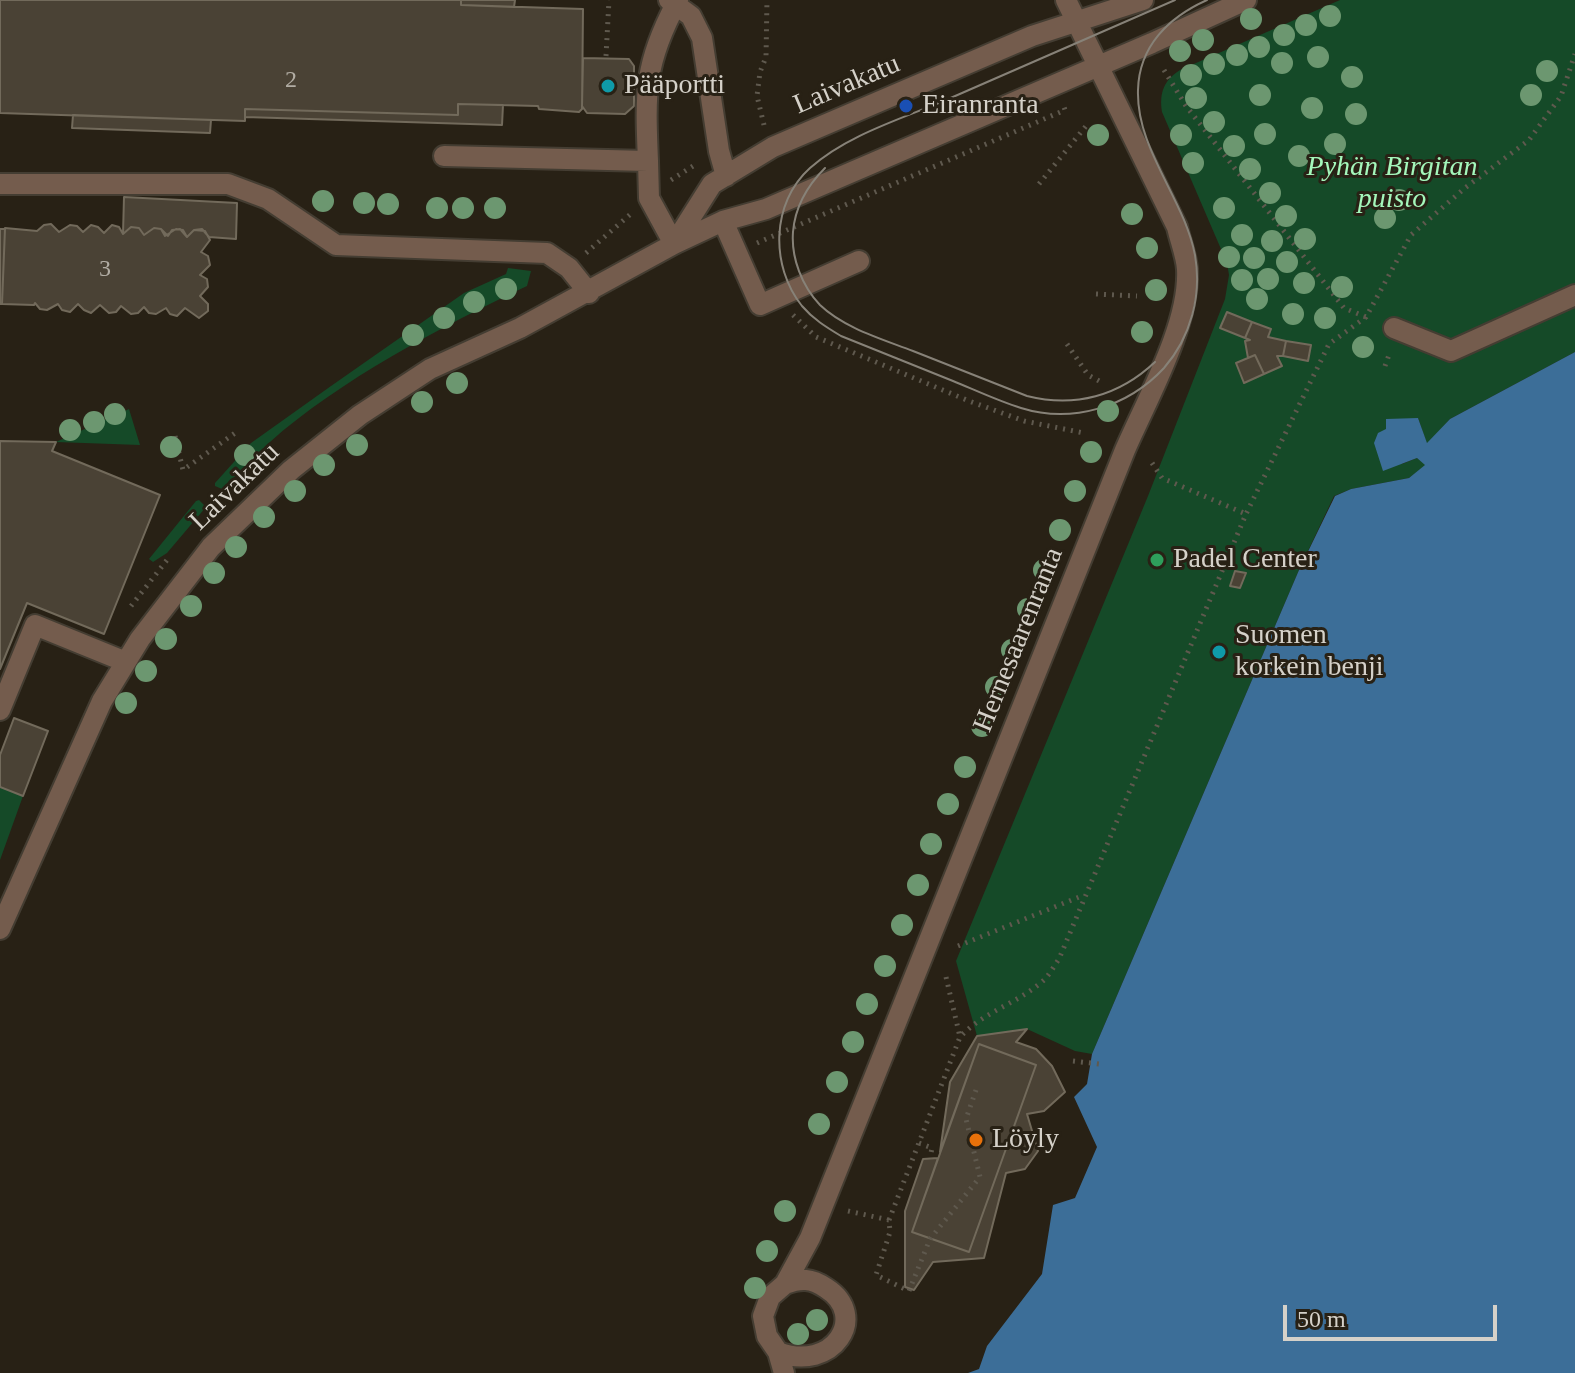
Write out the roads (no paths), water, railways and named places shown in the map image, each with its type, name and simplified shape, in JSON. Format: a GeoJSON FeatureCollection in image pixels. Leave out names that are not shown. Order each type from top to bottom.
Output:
{"type":"FeatureCollection","features":[{"type":"Feature","properties":{"kind":"street","name":"Hernesaarenranta"},"geometry":{"type":"LineString","coordinates":[[784,1373],[778,1352],[767,1336],[763,1316],[770,1297],[785,1284],[810,1238],[1119,465],[1177,328],[1186,294],[1187,267],[1177,227],[1066,0]]}},
{"type":"Feature","properties":{"kind":"street"},"geometry":{"type":"LineString","coordinates":[[1076,22],[1143,0]]}},
{"type":"Feature","properties":{"kind":"street"},"geometry":{"type":"LineString","coordinates":[[1097,65],[1246,0]]}},
{"type":"Feature","properties":{"kind":"street"},"geometry":{"type":"LineString","coordinates":[[674,244],[649,198],[645,105],[648,74],[675,1],[691,16],[702,38],[719,151],[726,176]]}},
{"type":"Feature","properties":{"kind":"street","name":"Laivakatu"},"geometry":{"type":"LineString","coordinates":[[674,244],[712,184],[787,141],[1032,36],[1076,22]]}},
{"type":"Feature","properties":{"kind":"street","name":"Laivakatu"},"geometry":{"type":"LineString","coordinates":[[0,929],[102,701],[140,639],[211,547],[291,470],[360,415],[430,369],[589,293],[674,244],[723,221],[766,209],[1097,65]]}},
{"type":"Feature","properties":{"kind":"street"},"geometry":{"type":"LineString","coordinates":[[444,156],[648,161]]}},
{"type":"Feature","properties":{"kind":"street"},"geometry":{"type":"LineString","coordinates":[[0,184],[228,184],[268,199],[336,245],[547,253],[569,268],[589,293]]}},
{"type":"Feature","properties":{"kind":"street"},"geometry":{"type":"LineString","coordinates":[[723,221],[760,305],[859,261]]}},
{"type":"Feature","properties":{"kind":"street"},"geometry":{"type":"LineString","coordinates":[[1392,343],[1451,351],[1575,295]]}},
{"type":"Feature","properties":{"kind":"street"},"geometry":{"type":"LineString","coordinates":[[0,710],[35,625],[126,662]]}},
{"type":"Feature","properties":{"kind":"street"},"geometry":{"type":"LineString","coordinates":[[810,1238],[818,1269],[827,1288]]}},
{"type":"Feature","properties":{"kind":"street"},"geometry":{"type":"LineString","coordinates":[[778,1352],[793,1360],[820,1365],[845,1330],[845,1312],[839,1296],[812,1280],[798,1279],[785,1284]]}},
{"type":"Feature","properties":{"kind":"water"},"geometry":{"type":"Polygon","coordinates":[[[1575,352],[1575,1373],[968,1373],[979,1369],[987,1346],[1042,1274],[1053,1205],[1075,1198],[1097,1147],[1074,1097],[1087,1084],[1092,1054],[1299,570],[1335,496],[1351,489],[1409,478],[1425,465],[1417,458],[1383,471],[1374,443],[1378,433],[1386,429],[1386,419],[1418,418],[1427,443],[1450,419],[1575,352]]]}},
{"type":"Feature","properties":{"kind":"tram line"},"geometry":{"type":"LineString","coordinates":[[1175,0],[875,129],[841,146],[810,168],[797,182],[788,199],[779,235],[784,272],[802,306],[841,336],[1021,408],[1060,414],[1079,413],[1116,402],[1150,382],[1173,356],[1188,329],[1195,300],[1197,270],[1189,234],[1145,133],[1139,112],[1140,74],[1150,47],[1159,35],[1180,15],[1207,0]]}},
{"type":"Feature","properties":{"kind":"tram line"},"geometry":{"type":"LineString","coordinates":[[825,168],[807,190],[799,206],[793,242],[796,262],[808,289],[820,305],[840,320],[1027,396],[1045,399],[1079,399],[1111,391],[1155,362]]}},
{"type":"Feature","properties":{"kind":"place","name":"Pääportti"},"geometry":{"type":"Point","coordinates":[608,86]}},
{"type":"Feature","properties":{"kind":"place","name":"Eiranranta"},"geometry":{"type":"Point","coordinates":[906,106]}},
{"type":"Feature","properties":{"kind":"place","name":"Padel Center"},"geometry":{"type":"Point","coordinates":[1157,560]}},
{"type":"Feature","properties":{"kind":"place","name":"Suomen korkein benji"},"geometry":{"type":"Point","coordinates":[1219,652]}},
{"type":"Feature","properties":{"kind":"place","name":"Löyly"},"geometry":{"type":"Point","coordinates":[976,1140]}},
{"type":"Feature","properties":{"kind":"park label","name":"Pyhän Birgitan puisto"},"geometry":{"type":"Point","coordinates":[1392,184]}}]}
